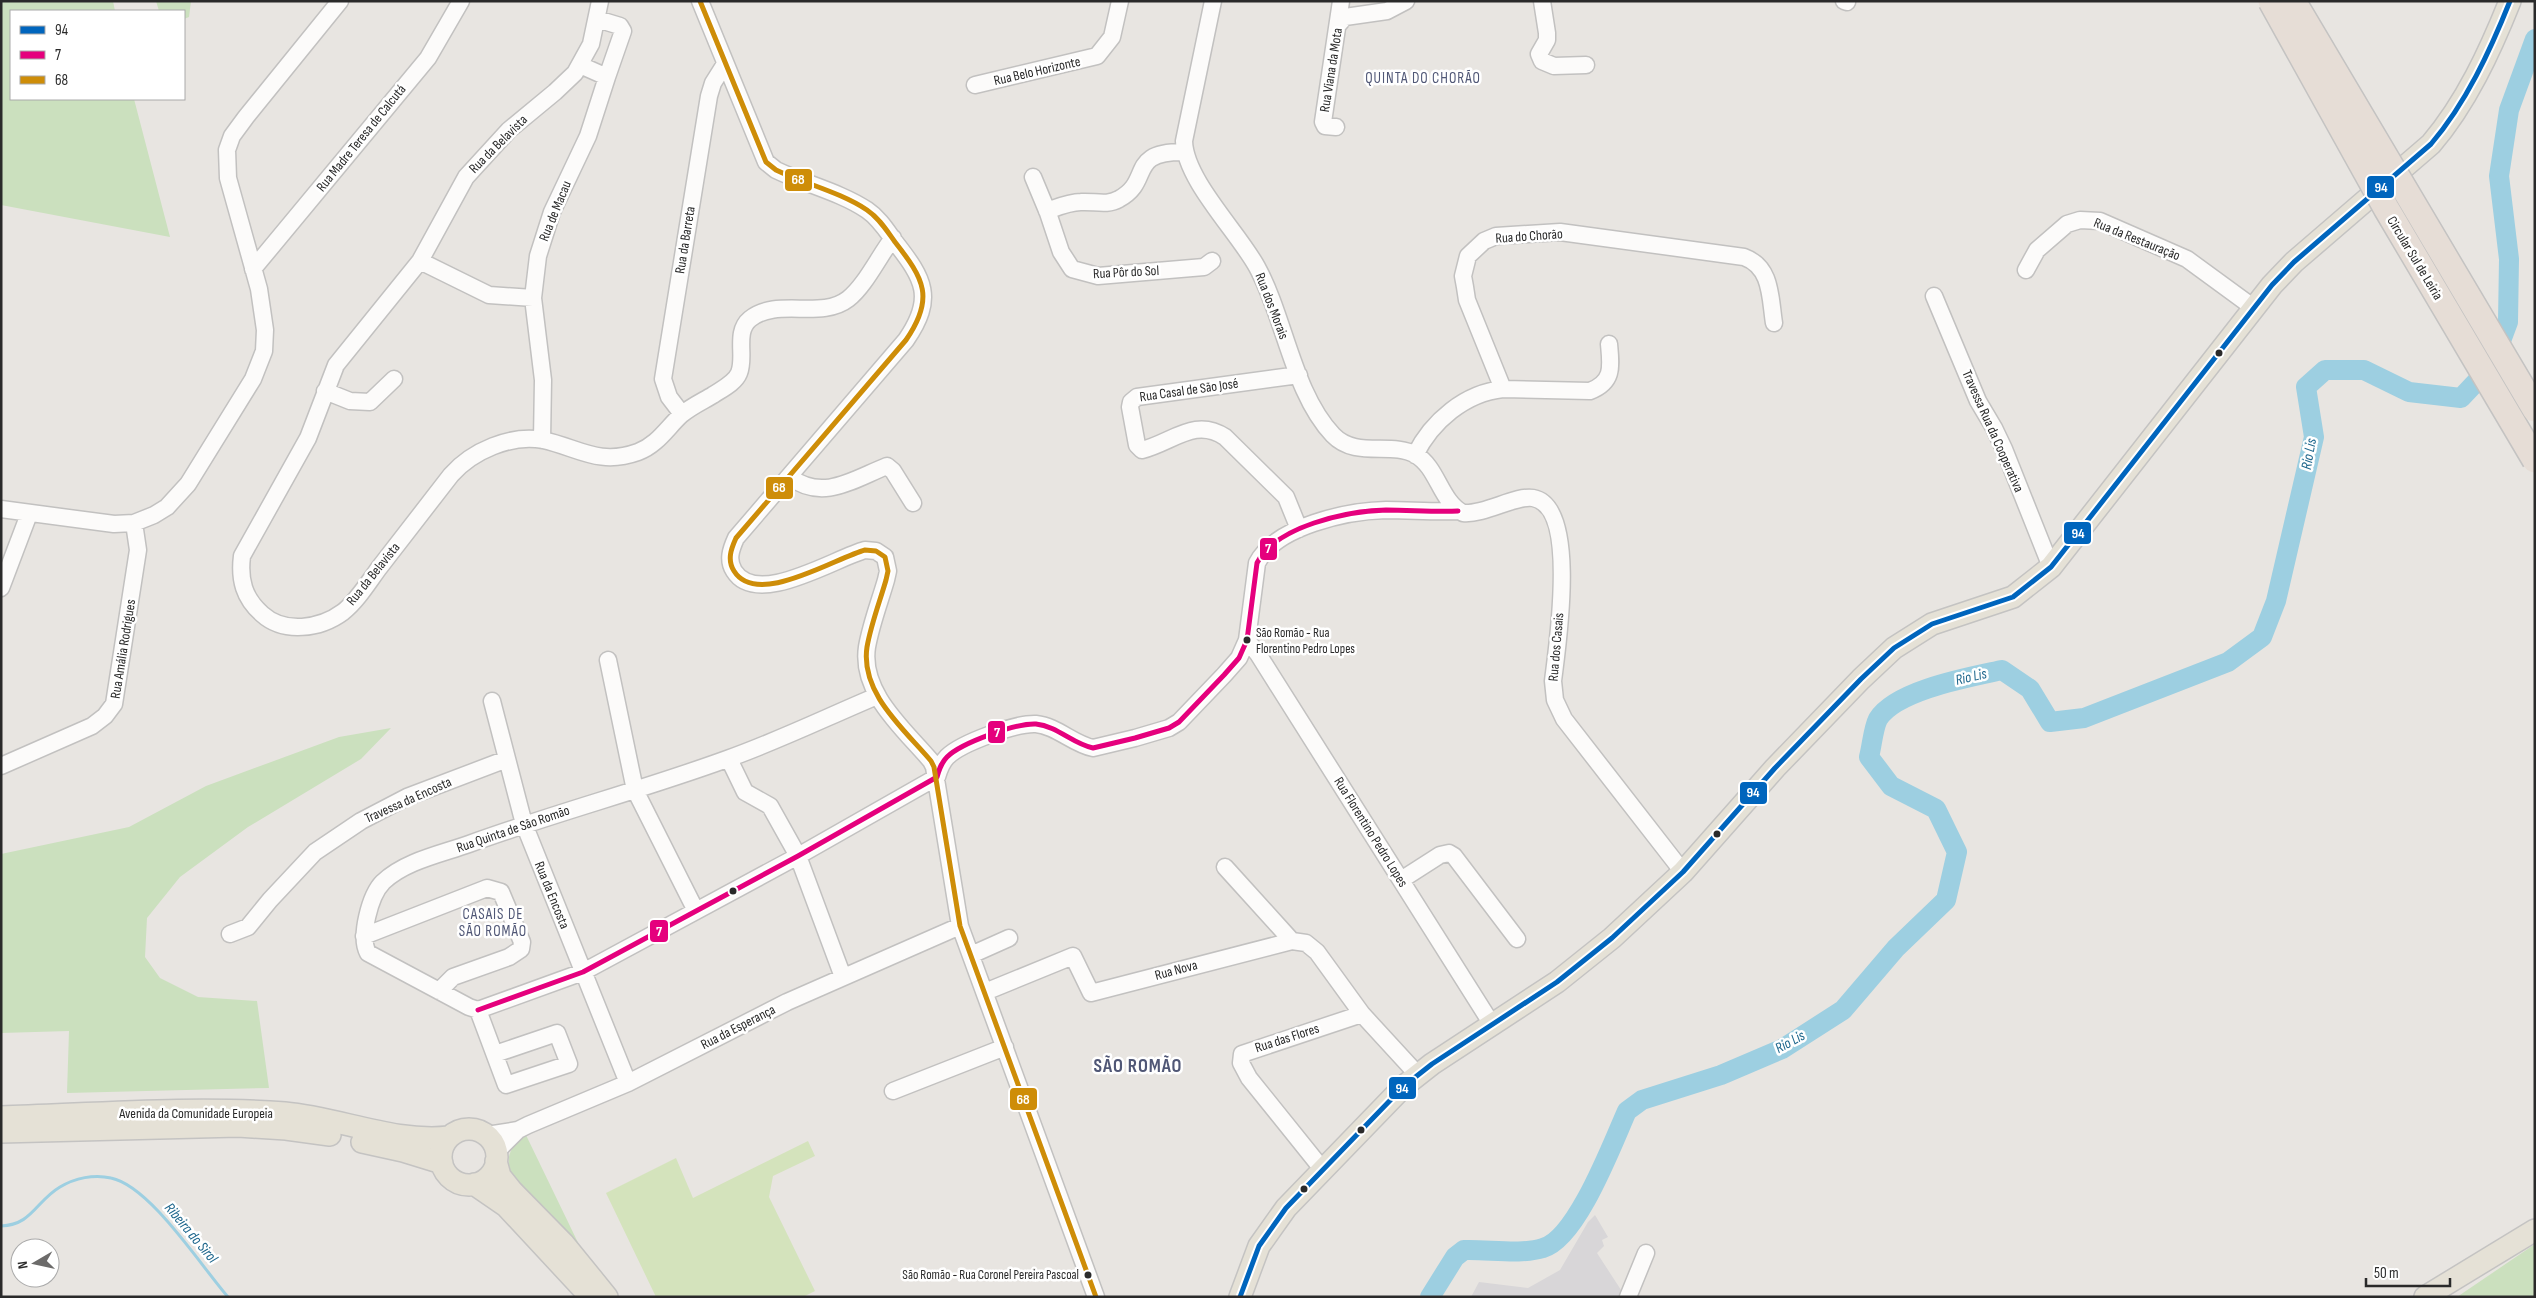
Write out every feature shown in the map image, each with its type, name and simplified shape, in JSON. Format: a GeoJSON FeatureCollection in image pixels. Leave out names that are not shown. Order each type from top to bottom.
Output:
{"type":"FeatureCollection","features":[{"type":"Feature","properties":{"kind":"highway","name":"Circular Sul de Leiria"},"geometry":{"type":"LineString","coordinates":[[2271,1],[2386,208],[2535,460]]}},
{"type":"Feature","properties":{"kind":"highway","name":"Circular Sul de Leiria"},"geometry":{"type":"LineString","coordinates":[[2292,1],[2535,409]]}},
{"type":"Feature","properties":{"kind":"main road"},"geometry":{"type":"LineString","coordinates":[[1240,1297],[1251,1263],[1264,1236],[1286,1208],[1394,1095],[1418,1075],[1534,999],[1612,938],[1683,872],[1774,768],[1885,655],[1932,624],[2013,597],[2051,567],[2254,308],[2294,262],[2431,144],[2443,129],[2473,80],[2510,1]]}},
{"type":"Feature","properties":{"kind":"main road","name":"Avenida da Comunidade Europeia"},"geometry":{"type":"LineString","coordinates":[[1,1117],[244,1111],[287,1113],[414,1137],[449,1137],[462,1130],[472,1129],[493,1149]]}},
{"type":"Feature","properties":{"kind":"main road","name":"Avenida da Comunidade Europeia"},"geometry":{"type":"LineString","coordinates":[[1,1132],[209,1127],[280,1128],[378,1145],[442,1163]]}},
{"type":"Feature","properties":{"kind":"main road"},"geometry":{"type":"LineString","coordinates":[[449,1137],[441,1153],[442,1163],[450,1178],[465,1185],[474,1184],[491,1174],[493,1149]]}},
{"type":"Feature","properties":{"kind":"main road"},"geometry":{"type":"LineString","coordinates":[[493,1149],[500,1176],[512,1191],[564,1244],[608,1297]]}},
{"type":"Feature","properties":{"kind":"main road"},"geometry":{"type":"LineString","coordinates":[[474,1184],[506,1206],[590,1297]]}},
{"type":"Feature","properties":{"kind":"main road"},"geometry":{"type":"LineString","coordinates":[[2425,1297],[2535,1230]]}},
{"type":"Feature","properties":{"kind":"street"},"geometry":{"type":"LineString","coordinates":[[1,510],[114,524],[134,523],[154,515],[167,507],[188,484],[259,366],[264,351],[263,307],[254,269],[230,192],[227,150],[232,136],[246,117],[340,1]]}},
{"type":"Feature","properties":{"kind":"street","name":"Rua Madre Teresa de Calcutá"},"geometry":{"type":"LineString","coordinates":[[254,269],[428,58],[460,1]]}},
{"type":"Feature","properties":{"kind":"street","name":"Rua da Belavista"},"geometry":{"type":"LineString","coordinates":[[600,1],[591,44],[580,65],[555,92],[509,130],[466,177],[420,261],[347,349],[336,366],[308,438],[248,544],[240,569],[240,578],[249,600],[267,618],[288,626],[317,625],[343,612],[451,475],[468,458],[496,445],[542,440],[588,456],[607,458],[628,455],[651,445],[682,414],[735,379],[740,367],[742,332],[749,320],[767,311],[839,304],[857,291],[892,238]]}},
{"type":"Feature","properties":{"kind":"street"},"geometry":{"type":"LineString","coordinates":[[700,1],[766,162],[776,170],[866,209],[914,266],[923,284],[923,306],[920,318],[906,340],[736,538],[730,554],[732,568],[736,574],[746,581],[767,584],[791,580],[865,550],[876,551],[885,557],[888,571],[866,655],[868,675],[877,696],[931,760],[936,777],[960,926],[1096,1297]]}},
{"type":"Feature","properties":{"kind":"street","name":"Rua Belo Horizonte"},"geometry":{"type":"LineString","coordinates":[[975,85],[1097,56],[1112,37],[1120,1]]}},
{"type":"Feature","properties":{"kind":"street"},"geometry":{"type":"LineString","coordinates":[[1047,211],[1070,203],[1106,203],[1118,200],[1134,186],[1143,164],[1149,159],[1164,152],[1184,152],[1184,141],[1212,1]]}},
{"type":"Feature","properties":{"kind":"street","name":"Rua Viana da Mota"},"geometry":{"type":"LineString","coordinates":[[1336,128],[1325,126],[1323,122],[1341,1]]}},
{"type":"Feature","properties":{"kind":"street"},"geometry":{"type":"LineString","coordinates":[[1338,25],[1345,17],[1387,11],[1406,1]]}},
{"type":"Feature","properties":{"kind":"street"},"geometry":{"type":"LineString","coordinates":[[1542,1],[1547,33],[1547,40],[1539,54],[1542,62],[1554,66],[1586,65]]}},
{"type":"Feature","properties":{"kind":"street","name":"Rua de Macau"},"geometry":{"type":"LineString","coordinates":[[542,440],[543,380],[533,298],[543,236],[588,136],[623,31],[620,26],[597,19]]}},
{"type":"Feature","properties":{"kind":"street","name":"Rua da Barreta"},"geometry":{"type":"LineString","coordinates":[[682,414],[669,397],[663,379],[709,96],[713,83],[725,64]]}},
{"type":"Feature","properties":{"kind":"street"},"geometry":{"type":"LineString","coordinates":[[580,65],[607,78]]}},
{"type":"Feature","properties":{"kind":"street","name":"Rua dos Morais"},"geometry":{"type":"LineString","coordinates":[[1184,152],[1204,189],[1260,272],[1299,375],[1325,426],[1340,441],[1358,448],[1404,451],[1416,455]]}},
{"type":"Feature","properties":{"kind":"street","name":"Rua Pôr do Sol"},"geometry":{"type":"LineString","coordinates":[[1033,177],[1061,252],[1072,269],[1098,276],[1204,267],[1212,261]]}},
{"type":"Feature","properties":{"kind":"street","name":"Rua da Restauração"},"geometry":{"type":"LineString","coordinates":[[2026,270],[2036,250],[2067,224],[2090,220],[2100,221],[2181,255],[2205,270],[2254,308]]}},
{"type":"Feature","properties":{"kind":"street","name":"Rua do Chorão"},"geometry":{"type":"LineString","coordinates":[[1503,389],[1467,300],[1463,276],[1468,256],[1484,241],[1496,236],[1560,232],[1744,257],[1756,263],[1764,272],[1774,323]]}},
{"type":"Feature","properties":{"kind":"street"},"geometry":{"type":"LineString","coordinates":[[420,261],[489,295],[533,298]]}},
{"type":"Feature","properties":{"kind":"street","name":"Travessa Rua da Cooperativa"},"geometry":{"type":"LineString","coordinates":[[1934,296],[1978,402],[2004,449],[2051,567]]}},
{"type":"Feature","properties":{"kind":"street"},"geometry":{"type":"LineString","coordinates":[[1458,511],[1449,502],[1426,464],[1416,455],[1429,431],[1443,417],[1485,392],[1503,389],[1590,391],[1600,387],[1609,374],[1609,344]]}},
{"type":"Feature","properties":{"kind":"street","name":"Rua Casal de São José"},"geometry":{"type":"LineString","coordinates":[[1299,375],[1137,397],[1134,398],[1130,407],[1137,445],[1142,450],[1198,428],[1215,430],[1286,497],[1299,529]]}},
{"type":"Feature","properties":{"kind":"street"},"geometry":{"type":"LineString","coordinates":[[325,391],[350,401],[370,402],[394,379]]}},
{"type":"Feature","properties":{"kind":"street"},"geometry":{"type":"LineString","coordinates":[[790,477],[806,487],[831,488],[887,466],[893,471],[913,503]]}},
{"type":"Feature","properties":{"kind":"street","name":"Rua dos Casais"},"geometry":{"type":"LineString","coordinates":[[1458,511],[1463,513],[1479,512],[1530,497],[1540,500],[1548,510],[1556,527],[1562,558],[1561,600],[1552,680],[1555,700],[1564,719],[1683,872]]}},
{"type":"Feature","properties":{"kind":"street"},"geometry":{"type":"LineString","coordinates":[[478,1010],[583,972],[798,856],[936,777],[944,760],[957,749],[1024,726],[1037,724],[1047,727],[1082,746],[1093,748],[1169,728],[1186,716],[1239,658],[1247,640],[1257,563],[1262,553],[1268,547],[1299,529],[1370,511],[1458,511]]}},
{"type":"Feature","properties":{"kind":"street"},"geometry":{"type":"LineString","coordinates":[[1,588],[29,514]]}},
{"type":"Feature","properties":{"kind":"street","name":"Rua Amália Rodrigues"},"geometry":{"type":"LineString","coordinates":[[1,766],[92,726],[112,708],[116,699],[138,550],[134,523]]}},
{"type":"Feature","properties":{"kind":"street","name":"Rua Florentino Pedro Lopes"},"geometry":{"type":"LineString","coordinates":[[1247,640],[1258,654],[1493,1026]]}},
{"type":"Feature","properties":{"kind":"street"},"geometry":{"type":"LineString","coordinates":[[608,660],[635,790],[696,911]]}},
{"type":"Feature","properties":{"kind":"street","name":"Rua Quinta de São Romão"},"geometry":{"type":"LineString","coordinates":[[364,936],[374,898],[382,883],[406,866],[524,824],[729,759],[877,696]]}},
{"type":"Feature","properties":{"kind":"street","name":"Rua da Encosta"},"geometry":{"type":"LineString","coordinates":[[492,701],[524,824],[628,1083]]}},
{"type":"Feature","properties":{"kind":"street"},"geometry":{"type":"LineString","coordinates":[[729,759],[745,792],[770,806],[798,856],[843,977]]}},
{"type":"Feature","properties":{"kind":"street","name":"Travessa da Encosta"},"geometry":{"type":"LineString","coordinates":[[230,934],[248,927],[315,852],[361,821],[407,798],[507,760]]}},
{"type":"Feature","properties":{"kind":"street"},"geometry":{"type":"LineString","coordinates":[[1400,880],[1440,855],[1450,853],[1518,939]]}},
{"type":"Feature","properties":{"kind":"street"},"geometry":{"type":"LineString","coordinates":[[1226,867],[1292,941],[1306,943],[1317,952],[1362,1014],[1418,1075]]}},
{"type":"Feature","properties":{"kind":"street"},"geometry":{"type":"LineString","coordinates":[[439,991],[452,977],[509,957],[522,949],[522,942],[502,892],[487,888],[364,936],[364,946],[373,956],[439,991],[478,1010],[495,1054]]}},
{"type":"Feature","properties":{"kind":"street","name":"Rua da Esperança"},"geometry":{"type":"LineString","coordinates":[[493,1149],[518,1130],[628,1083],[843,977],[960,926]]}},
{"type":"Feature","properties":{"kind":"street"},"geometry":{"type":"LineString","coordinates":[[971,955],[1010,938]]}},
{"type":"Feature","properties":{"kind":"street","name":"Rua Nova"},"geometry":{"type":"LineString","coordinates":[[984,992],[1073,956],[1091,993],[1292,941]]}},
{"type":"Feature","properties":{"kind":"street","name":"Rua das Flores"},"geometry":{"type":"LineString","coordinates":[[1323,1170],[1249,1078],[1241,1056],[1245,1051],[1362,1014]]}},
{"type":"Feature","properties":{"kind":"street"},"geometry":{"type":"LineString","coordinates":[[893,1091],[1005,1047]]}},
{"type":"Feature","properties":{"kind":"street"},"geometry":{"type":"LineString","coordinates":[[1628,1297],[1646,1253]]}},
{"type":"Feature","properties":{"kind":"shaded area"},"geometry":{"type":"Polygon","coordinates":[[[1595,1215],[1608,1237],[1602,1240],[1604,1246],[1597,1253],[1623,1293],[1622,1297],[1471,1297],[1479,1282],[1528,1288],[1560,1270],[1588,1222],[1595,1215]]]}},
{"type":"Feature","properties":{"kind":"green space"},"geometry":{"type":"Polygon","coordinates":[[[1,1],[113,1],[115,10],[10,10],[10,100],[134,100],[170,237],[1,205],[1,1]]]}},
{"type":"Feature","properties":{"kind":"green space"},"geometry":{"type":"Polygon","coordinates":[[[156,1],[191,1],[189,17],[185,19],[185,10],[159,10],[156,1]]]}},
{"type":"Feature","properties":{"kind":"green space"},"geometry":{"type":"Polygon","coordinates":[[[391,728],[361,759],[248,827],[180,877],[147,918],[145,957],[160,978],[198,997],[257,1001],[269,1088],[67,1093],[69,1031],[1,1033],[1,854],[129,827],[206,786],[339,737],[391,728]]]}},
{"type":"Feature","properties":{"kind":"green space"},"geometry":{"type":"Polygon","coordinates":[[[525,1133],[583,1253],[515,1182],[509,1168],[509,1156],[514,1145],[525,1133]]]}},
{"type":"Feature","properties":{"kind":"green space"},"geometry":{"type":"Polygon","coordinates":[[[808,1141],[815,1156],[773,1176],[769,1197],[815,1291],[803,1297],[656,1297],[606,1193],[676,1158],[693,1198],[808,1141]]]}},
{"type":"Feature","properties":{"kind":"green space"},"geometry":{"type":"Polygon","coordinates":[[[2535,1244],[2535,1297],[2457,1297],[2535,1244]]]}},
{"type":"Feature","properties":{"kind":"waterway","name":"Rio Lis"},"geometry":{"type":"LineString","coordinates":[[1430,1297],[1455,1257],[1464,1250],[1525,1251],[1543,1248],[1556,1241],[1569,1227],[1581,1209],[1603,1166],[1627,1111],[1642,1100],[1721,1075],[1782,1049],[1843,1010],[1896,948],[1946,900],[1957,852],[1936,809],[1891,786],[1869,757],[1876,723],[1887,709],[1900,700],[1935,686],[2002,670],[2030,689],[2050,722],[2084,718],[2228,662],[2262,637],[2276,601],[2314,437],[2306,387],[2325,370],[2364,370],[2409,392],[2461,398],[2492,365],[2508,322],[2509,259],[2499,176],[2509,110],[2535,39]]}},
{"type":"Feature","properties":{"kind":"waterway","name":"Ribeira do Sirol"},"geometry":{"type":"LineString","coordinates":[[1,1226],[11,1225],[27,1217],[52,1193],[66,1184],[78,1179],[91,1177],[111,1178],[126,1184],[158,1211],[228,1297]]}},
{"type":"Feature","properties":{"kind":"transit line","name":"68"},"geometry":{"type":"LineString","coordinates":[[700,1],[766,162],[776,170],[834,193],[871,213],[913,267],[919,278],[923,300],[921,312],[906,340],[736,538],[730,554],[732,567],[745,581],[760,584],[778,583],[865,550],[876,551],[885,557],[888,571],[867,647],[867,664],[870,680],[886,709],[931,761],[934,767],[960,926],[1096,1297]]}},
{"type":"Feature","properties":{"kind":"transit line","name":"94"},"geometry":{"type":"LineString","coordinates":[[1240,1297],[1259,1246],[1286,1208],[1404,1086],[1432,1064],[1557,982],[1612,938],[1683,872],[1775,768],[1861,679],[1894,648],[1932,624],[2013,597],[2051,567],[2272,285],[2294,262],[2431,144],[2444,128],[2476,76],[2510,1]]}},
{"type":"Feature","properties":{"kind":"transit line","name":"7"},"geometry":{"type":"LineString","coordinates":[[478,1010],[583,972],[798,856],[937,777],[939,769],[947,757],[976,740],[1003,730],[1036,724],[1044,725],[1093,748],[1169,728],[1179,722],[1239,658],[1247,640],[1257,563],[1266,550],[1280,539],[1296,530],[1333,517],[1370,511],[1458,511]]}},
{"type":"Feature","properties":{"kind":"place","name":"São Romão - Rua Florentino Pedro Lopes"},"geometry":{"type":"Point","coordinates":[1247,640]}},
{"type":"Feature","properties":{"kind":"place","name":"São Romão - Rua Coronel Pereira Pascoal"},"geometry":{"type":"Point","coordinates":[1088,1275]}},
{"type":"Feature","properties":{"kind":"district","name":"QUINTA DO CHORÃO"},"geometry":{"type":"Point","coordinates":[1423,78]}},
{"type":"Feature","properties":{"kind":"district","name":"CASAIS DE SÃO ROMÃO"},"geometry":{"type":"Point","coordinates":[493,922]}},
{"type":"Feature","properties":{"kind":"district","name":"SÃO ROMÃO"},"geometry":{"type":"Point","coordinates":[1138,1066]}}]}
